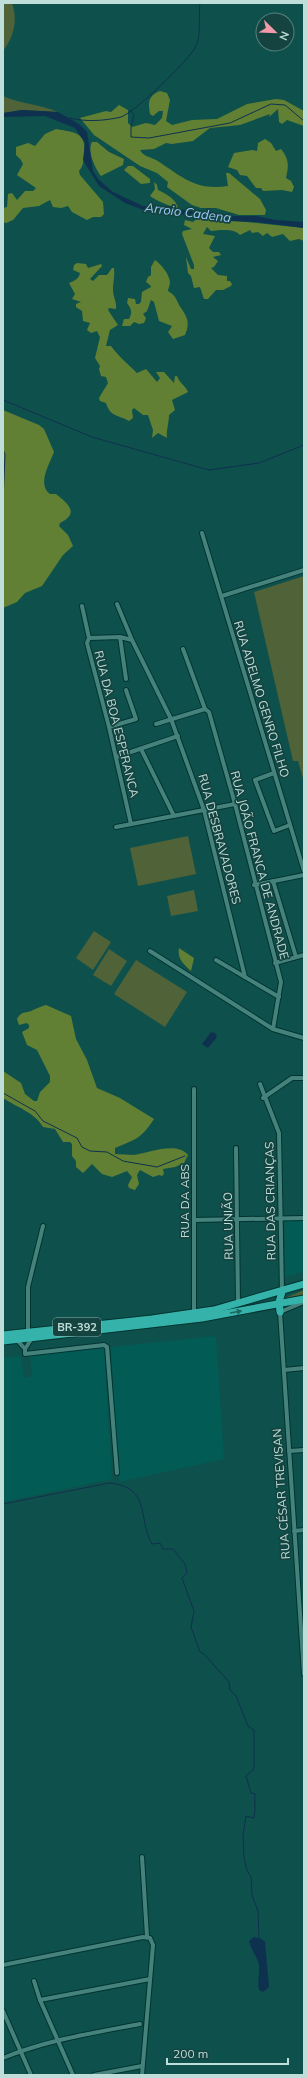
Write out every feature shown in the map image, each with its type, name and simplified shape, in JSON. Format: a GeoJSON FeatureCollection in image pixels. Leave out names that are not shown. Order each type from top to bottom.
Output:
{"type":"FeatureCollection","features":[{"type":"Feature","properties":{"kind":"highway","name":"BR-392"},"geometry":{"type":"LineString","coordinates":[[3,1335],[31,1335],[202,1318],[271,1306],[304,1284]]}},
{"type":"Feature","properties":{"kind":"highway","name":"BR-392"},"geometry":{"type":"LineString","coordinates":[[3,1341],[31,1335],[194,1313],[238,1304],[258,1296],[282,1299],[304,1299]]}},
{"type":"Feature","properties":{"kind":"street","name":"RUA ADELMO GENRO FILHO"},"geometry":{"type":"LineString","coordinates":[[202,533],[304,870]]}},
{"type":"Feature","properties":{"kind":"street"},"geometry":{"type":"LineString","coordinates":[[222,596],[304,570]]}},
{"type":"Feature","properties":{"kind":"street","name":"RUA DESBRAVADORES"},"geometry":{"type":"LineString","coordinates":[[117,604],[132,640],[171,719],[204,810],[245,977]]}},
{"type":"Feature","properties":{"kind":"street","name":"RUA DA BOA ESPERANCA"},"geometry":{"type":"LineString","coordinates":[[82,606],[89,638],[87,643],[109,727],[131,824]]}},
{"type":"Feature","properties":{"kind":"street"},"geometry":{"type":"LineString","coordinates":[[120,637],[126,679]]}},
{"type":"Feature","properties":{"kind":"street"},"geometry":{"type":"LineString","coordinates":[[89,638],[120,637],[132,640]]}},
{"type":"Feature","properties":{"kind":"street","name":"RUA JOÃO FRANCA DE ANDRADE"},"geometry":{"type":"LineString","coordinates":[[183,649],[205,709],[208,712],[235,804],[280,982],[279,997],[273,1029]]}},
{"type":"Feature","properties":{"kind":"street"},"geometry":{"type":"LineString","coordinates":[[109,727],[136,719],[126,690]]}},
{"type":"Feature","properties":{"kind":"street"},"geometry":{"type":"LineString","coordinates":[[156,724],[205,709]]}},
{"type":"Feature","properties":{"kind":"street"},"geometry":{"type":"LineString","coordinates":[[116,757],[178,736]]}},
{"type":"Feature","properties":{"kind":"street"},"geometry":{"type":"LineString","coordinates":[[141,749],[174,816]]}},
{"type":"Feature","properties":{"kind":"street"},"geometry":{"type":"LineString","coordinates":[[274,773],[255,780],[274,831],[290,825]]}},
{"type":"Feature","properties":{"kind":"street"},"geometry":{"type":"LineString","coordinates":[[116,827],[235,804]]}},
{"type":"Feature","properties":{"kind":"street"},"geometry":{"type":"LineString","coordinates":[[254,884],[304,875]]}},
{"type":"Feature","properties":{"kind":"street"},"geometry":{"type":"LineString","coordinates":[[273,881],[296,957]]}},
{"type":"Feature","properties":{"kind":"street"},"geometry":{"type":"LineString","coordinates":[[150,951],[273,1029],[304,1038]]}},
{"type":"Feature","properties":{"kind":"street"},"geometry":{"type":"LineString","coordinates":[[275,963],[304,955]]}},
{"type":"Feature","properties":{"kind":"street"},"geometry":{"type":"LineString","coordinates":[[216,960],[279,997]]}},
{"type":"Feature","properties":{"kind":"street"},"geometry":{"type":"LineString","coordinates":[[263,1098],[292,1078],[304,1078]]}},
{"type":"Feature","properties":{"kind":"street","name":"RUA DAS CRIANÇAS"},"geometry":{"type":"LineString","coordinates":[[260,1084],[263,1098],[279,1133],[282,1299]]}},
{"type":"Feature","properties":{"kind":"street","name":"RUA DA ABS"},"geometry":{"type":"LineString","coordinates":[[194,1089],[194,1313]]}},
{"type":"Feature","properties":{"kind":"street","name":"RUA UNIÃO"},"geometry":{"type":"LineString","coordinates":[[236,1148],[238,1304]]}},
{"type":"Feature","properties":{"kind":"street"},"geometry":{"type":"LineString","coordinates":[[194,1220],[304,1218]]}},
{"type":"Feature","properties":{"kind":"street"},"geometry":{"type":"LineString","coordinates":[[25,1352],[31,1335],[28,1288],[43,1226]]}},
{"type":"Feature","properties":{"kind":"street"},"geometry":{"type":"LineString","coordinates":[[282,1299],[304,1302]]}},
{"type":"Feature","properties":{"kind":"street","name":"RUA CÉSAR TREVISAN"},"geometry":{"type":"LineString","coordinates":[[282,1299],[284,1370],[294,1531],[302,1609],[304,1674]]}},
{"type":"Feature","properties":{"kind":"street"},"geometry":{"type":"LineString","coordinates":[[17,1339],[25,1352]]}},
{"type":"Feature","properties":{"kind":"street"},"geometry":{"type":"LineString","coordinates":[[25,1352],[104,1345],[107,1347],[117,1473]]}},
{"type":"Feature","properties":{"kind":"street"},"geometry":{"type":"LineString","coordinates":[[284,1370],[304,1368]]}},
{"type":"Feature","properties":{"kind":"street"},"geometry":{"type":"LineString","coordinates":[[289,1451],[304,1450]]}},
{"type":"Feature","properties":{"kind":"street"},"geometry":{"type":"LineString","coordinates":[[294,1531],[304,1530]]}},
{"type":"Feature","properties":{"kind":"street"},"geometry":{"type":"LineString","coordinates":[[142,1857],[147,1936],[152,1940],[153,1945],[142,2075]]}},
{"type":"Feature","properties":{"kind":"street"},"geometry":{"type":"LineString","coordinates":[[3,1965],[147,1936]]}},
{"type":"Feature","properties":{"kind":"street"},"geometry":{"type":"LineString","coordinates":[[40,2000],[150,1979]]}},
{"type":"Feature","properties":{"kind":"street"},"geometry":{"type":"LineString","coordinates":[[34,1981],[40,2000],[73,2075]]}},
{"type":"Feature","properties":{"kind":"street"},"geometry":{"type":"LineString","coordinates":[[3,2011],[31,2075]]}},
{"type":"Feature","properties":{"kind":"street"},"geometry":{"type":"LineString","coordinates":[[3,2058],[57,2039],[140,2024]]}},
{"type":"Feature","properties":{"kind":"street"},"geometry":{"type":"LineString","coordinates":[[94,2075],[142,2066]]}},
{"type":"Feature","properties":{"kind":"shaded area"},"geometry":{"type":"Polygon","coordinates":[[[285,1220],[304,1220],[304,1272],[285,1277],[285,1220]]]}},
{"type":"Feature","properties":{"kind":"shaded area"},"geometry":{"type":"Polygon","coordinates":[[[216,1336],[224,1459],[119,1482],[111,1347],[216,1336]]]}},
{"type":"Feature","properties":{"kind":"shaded area"},"geometry":{"type":"Polygon","coordinates":[[[104,1347],[112,1479],[3,1502],[3,1358],[21,1356],[24,1378],[32,1376],[30,1355],[104,1347]]]}},
{"type":"Feature","properties":{"kind":"green space"},"geometry":{"type":"Polygon","coordinates":[[[3,3],[12,3],[15,22],[10,40],[3,51],[3,3]]]}},
{"type":"Feature","properties":{"kind":"green space"},"geometry":{"type":"Polygon","coordinates":[[[160,91],[167,93],[170,100],[166,121],[172,125],[192,120],[217,119],[247,104],[276,99],[284,100],[304,111],[304,126],[287,120],[282,124],[279,122],[278,109],[269,117],[270,114],[240,125],[210,128],[193,141],[172,144],[166,143],[154,149],[140,150],[145,155],[156,160],[181,177],[197,184],[216,187],[228,186],[226,173],[229,173],[260,199],[266,210],[265,215],[239,215],[216,208],[201,208],[192,205],[167,187],[168,182],[157,173],[140,166],[94,135],[80,118],[106,111],[111,112],[119,105],[128,110],[128,123],[132,127],[146,123],[155,125],[162,118],[163,111],[159,111],[153,116],[150,114],[149,103],[151,97],[160,91]]]}},
{"type":"Feature","properties":{"kind":"green space"},"geometry":{"type":"Polygon","coordinates":[[[3,96],[58,112],[22,110],[3,113],[3,96]]]}},
{"type":"Feature","properties":{"kind":"green space"},"geometry":{"type":"Polygon","coordinates":[[[56,129],[75,133],[82,138],[85,149],[83,163],[79,171],[80,175],[103,202],[104,214],[101,217],[93,217],[87,220],[72,212],[68,206],[61,208],[53,207],[50,200],[39,206],[23,208],[13,220],[6,223],[3,222],[3,208],[7,207],[8,194],[12,193],[17,200],[25,191],[33,191],[36,188],[17,175],[23,164],[16,155],[16,147],[28,143],[35,146],[45,134],[56,129]]]}},
{"type":"Feature","properties":{"kind":"green space"},"geometry":{"type":"Polygon","coordinates":[[[265,139],[271,143],[276,151],[281,149],[286,156],[288,169],[286,178],[291,181],[294,187],[292,192],[282,190],[263,191],[261,188],[256,188],[247,176],[240,175],[237,170],[228,167],[234,153],[252,150],[257,151],[258,143],[265,139]]]}},
{"type":"Feature","properties":{"kind":"green space"},"geometry":{"type":"Polygon","coordinates":[[[92,142],[97,142],[109,152],[124,159],[123,165],[101,176],[96,169],[91,155],[90,150],[92,142]]]}},
{"type":"Feature","properties":{"kind":"green space"},"geometry":{"type":"Polygon","coordinates":[[[128,166],[133,166],[150,179],[150,183],[141,184],[124,170],[128,166]]]}},
{"type":"Feature","properties":{"kind":"green space"},"geometry":{"type":"Polygon","coordinates":[[[154,182],[157,185],[158,190],[168,195],[176,202],[178,209],[160,202],[150,196],[155,189],[154,182]]]}},
{"type":"Feature","properties":{"kind":"green space"},"geometry":{"type":"Polygon","coordinates":[[[199,217],[304,228],[304,241],[299,239],[290,241],[283,234],[272,237],[267,233],[263,236],[258,232],[252,233],[250,230],[240,235],[231,230],[211,231],[207,227],[203,234],[215,236],[209,248],[213,252],[219,252],[221,255],[213,257],[218,261],[214,267],[211,268],[218,275],[227,276],[227,281],[230,281],[232,284],[223,290],[216,290],[208,299],[204,299],[200,287],[194,288],[191,276],[188,273],[186,257],[191,269],[194,269],[194,265],[182,234],[183,231],[192,229],[184,225],[185,220],[193,222],[199,217]]]}},
{"type":"Feature","properties":{"kind":"green space"},"geometry":{"type":"Polygon","coordinates":[[[155,260],[167,273],[170,282],[168,291],[175,297],[188,321],[185,335],[173,339],[168,332],[172,326],[159,321],[154,302],[151,300],[147,311],[143,314],[146,318],[144,323],[139,324],[134,322],[130,326],[122,326],[124,319],[129,319],[131,314],[127,303],[128,298],[135,299],[136,304],[139,304],[141,302],[142,292],[151,287],[146,282],[148,277],[151,275],[151,267],[155,260]]]}},
{"type":"Feature","properties":{"kind":"green space"},"geometry":{"type":"Polygon","coordinates":[[[77,263],[86,264],[88,268],[101,264],[102,266],[90,279],[93,281],[99,275],[107,275],[112,268],[114,268],[113,290],[116,309],[109,308],[108,310],[118,325],[110,330],[106,346],[111,346],[137,373],[146,369],[157,382],[160,378],[156,372],[164,372],[174,383],[175,376],[177,376],[187,390],[188,392],[172,400],[175,410],[169,415],[167,438],[158,433],[152,438],[153,430],[148,415],[143,415],[134,408],[132,410],[133,418],[129,421],[112,413],[106,403],[100,401],[99,398],[108,383],[106,377],[101,376],[99,369],[100,366],[95,358],[100,337],[97,331],[91,333],[87,330],[90,323],[83,321],[82,311],[76,307],[76,304],[81,302],[72,299],[75,294],[69,283],[79,277],[80,273],[73,270],[74,265],[77,263]]]}},
{"type":"Feature","properties":{"kind":"green space"},"geometry":{"type":"Polygon","coordinates":[[[3,410],[39,425],[44,429],[54,452],[45,474],[44,485],[50,494],[56,494],[70,508],[70,516],[60,523],[59,526],[68,535],[73,546],[63,555],[42,586],[25,593],[17,602],[3,608],[3,410]]]}},
{"type":"Feature","properties":{"kind":"green space"},"geometry":{"type":"Polygon","coordinates":[[[304,576],[304,782],[298,761],[293,761],[254,592],[304,576]]]}},
{"type":"Feature","properties":{"kind":"green space"},"geometry":{"type":"Polygon","coordinates":[[[188,836],[196,874],[138,886],[130,848],[188,836]]]}},
{"type":"Feature","properties":{"kind":"green space"},"geometry":{"type":"Polygon","coordinates":[[[194,890],[198,911],[171,916],[167,896],[194,890]]]}},
{"type":"Feature","properties":{"kind":"green space"},"geometry":{"type":"Polygon","coordinates":[[[94,931],[111,942],[93,970],[76,958],[94,931]]]}},
{"type":"Feature","properties":{"kind":"green space"},"geometry":{"type":"Polygon","coordinates":[[[179,948],[194,958],[191,971],[181,961],[179,948]]]}},
{"type":"Feature","properties":{"kind":"green space"},"geometry":{"type":"Polygon","coordinates":[[[109,949],[127,961],[111,986],[93,975],[109,949]]]}},
{"type":"Feature","properties":{"kind":"green space"},"geometry":{"type":"Polygon","coordinates":[[[136,960],[187,992],[165,1027],[114,994],[136,960]]]}},
{"type":"Feature","properties":{"kind":"green space"},"geometry":{"type":"Polygon","coordinates":[[[46,1005],[71,1016],[76,1039],[87,1060],[97,1088],[120,1098],[154,1119],[138,1138],[115,1148],[115,1154],[134,1155],[170,1148],[183,1151],[188,1155],[184,1163],[175,1167],[163,1169],[164,1174],[162,1176],[159,1175],[153,1177],[140,1170],[137,1175],[139,1184],[135,1190],[129,1188],[128,1185],[132,1177],[127,1171],[112,1177],[102,1174],[92,1164],[83,1173],[76,1167],[76,1161],[72,1156],[72,1144],[70,1142],[63,1142],[55,1129],[43,1127],[30,1114],[3,1098],[3,1071],[21,1083],[25,1094],[34,1101],[37,1101],[40,1092],[50,1082],[50,1076],[37,1050],[27,1045],[22,1032],[29,1028],[29,1025],[27,1023],[19,1025],[17,1019],[22,1013],[46,1005]]]}},
{"type":"Feature","properties":{"kind":"green space"},"geometry":{"type":"Polygon","coordinates":[[[304,1290],[304,1296],[284,1301],[285,1298],[304,1290]]]}},
{"type":"Feature","properties":{"kind":"water","name":"Arroio Cadena"},"geometry":{"type":"Polygon","coordinates":[[[22,110],[58,112],[79,124],[87,132],[93,171],[98,179],[113,192],[143,206],[171,206],[187,211],[230,216],[256,216],[276,220],[304,222],[304,228],[256,222],[227,221],[180,214],[171,211],[149,212],[125,203],[99,186],[83,160],[85,143],[75,128],[45,116],[3,117],[3,113],[22,110]]]}},
{"type":"Feature","properties":{"kind":"water"},"geometry":{"type":"Polygon","coordinates":[[[212,1031],[218,1036],[215,1035],[217,1037],[208,1048],[202,1044],[211,1032],[213,1034],[212,1031]]]}},
{"type":"Feature","properties":{"kind":"water"},"geometry":{"type":"Polygon","coordinates":[[[254,1937],[262,1939],[265,1942],[269,1987],[263,1992],[259,1990],[259,1965],[249,1941],[254,1937]]]}},
{"type":"Feature","properties":{"kind":"waterway"},"geometry":{"type":"LineString","coordinates":[[69,118],[95,120],[121,117],[148,97],[182,64],[195,48],[199,32],[200,3]]}},
{"type":"Feature","properties":{"kind":"waterway"},"geometry":{"type":"LineString","coordinates":[[130,110],[134,115],[131,127],[131,137],[149,138],[230,123],[271,104],[285,105],[304,121]]}},
{"type":"Feature","properties":{"kind":"waterway"},"geometry":{"type":"LineString","coordinates":[[3,400],[92,437],[209,470],[259,463],[304,445]]}},
{"type":"Feature","properties":{"kind":"waterway"},"geometry":{"type":"LineString","coordinates":[[3,450],[5,454],[3,502]]}},
{"type":"Feature","properties":{"kind":"waterway"},"geometry":{"type":"LineString","coordinates":[[3,1093],[35,1111],[43,1121],[77,1138],[82,1147],[90,1151],[107,1152],[123,1161],[157,1167],[185,1156]]}},
{"type":"Feature","properties":{"kind":"waterway"},"geometry":{"type":"LineString","coordinates":[[3,1504],[109,1483],[123,1486],[132,1491],[138,1497],[152,1544],[160,1543],[163,1549],[173,1549],[185,1564],[187,1573],[182,1578],[194,1611],[191,1627],[200,1652],[204,1654],[229,1682],[230,1690],[236,1696],[248,1726],[254,1730],[254,1769],[246,1776],[251,1793],[255,1794],[255,1815],[254,1818],[246,1816],[243,1836],[244,1858],[247,1870],[251,1877],[252,1895],[258,1911],[259,1939]]}}]}
